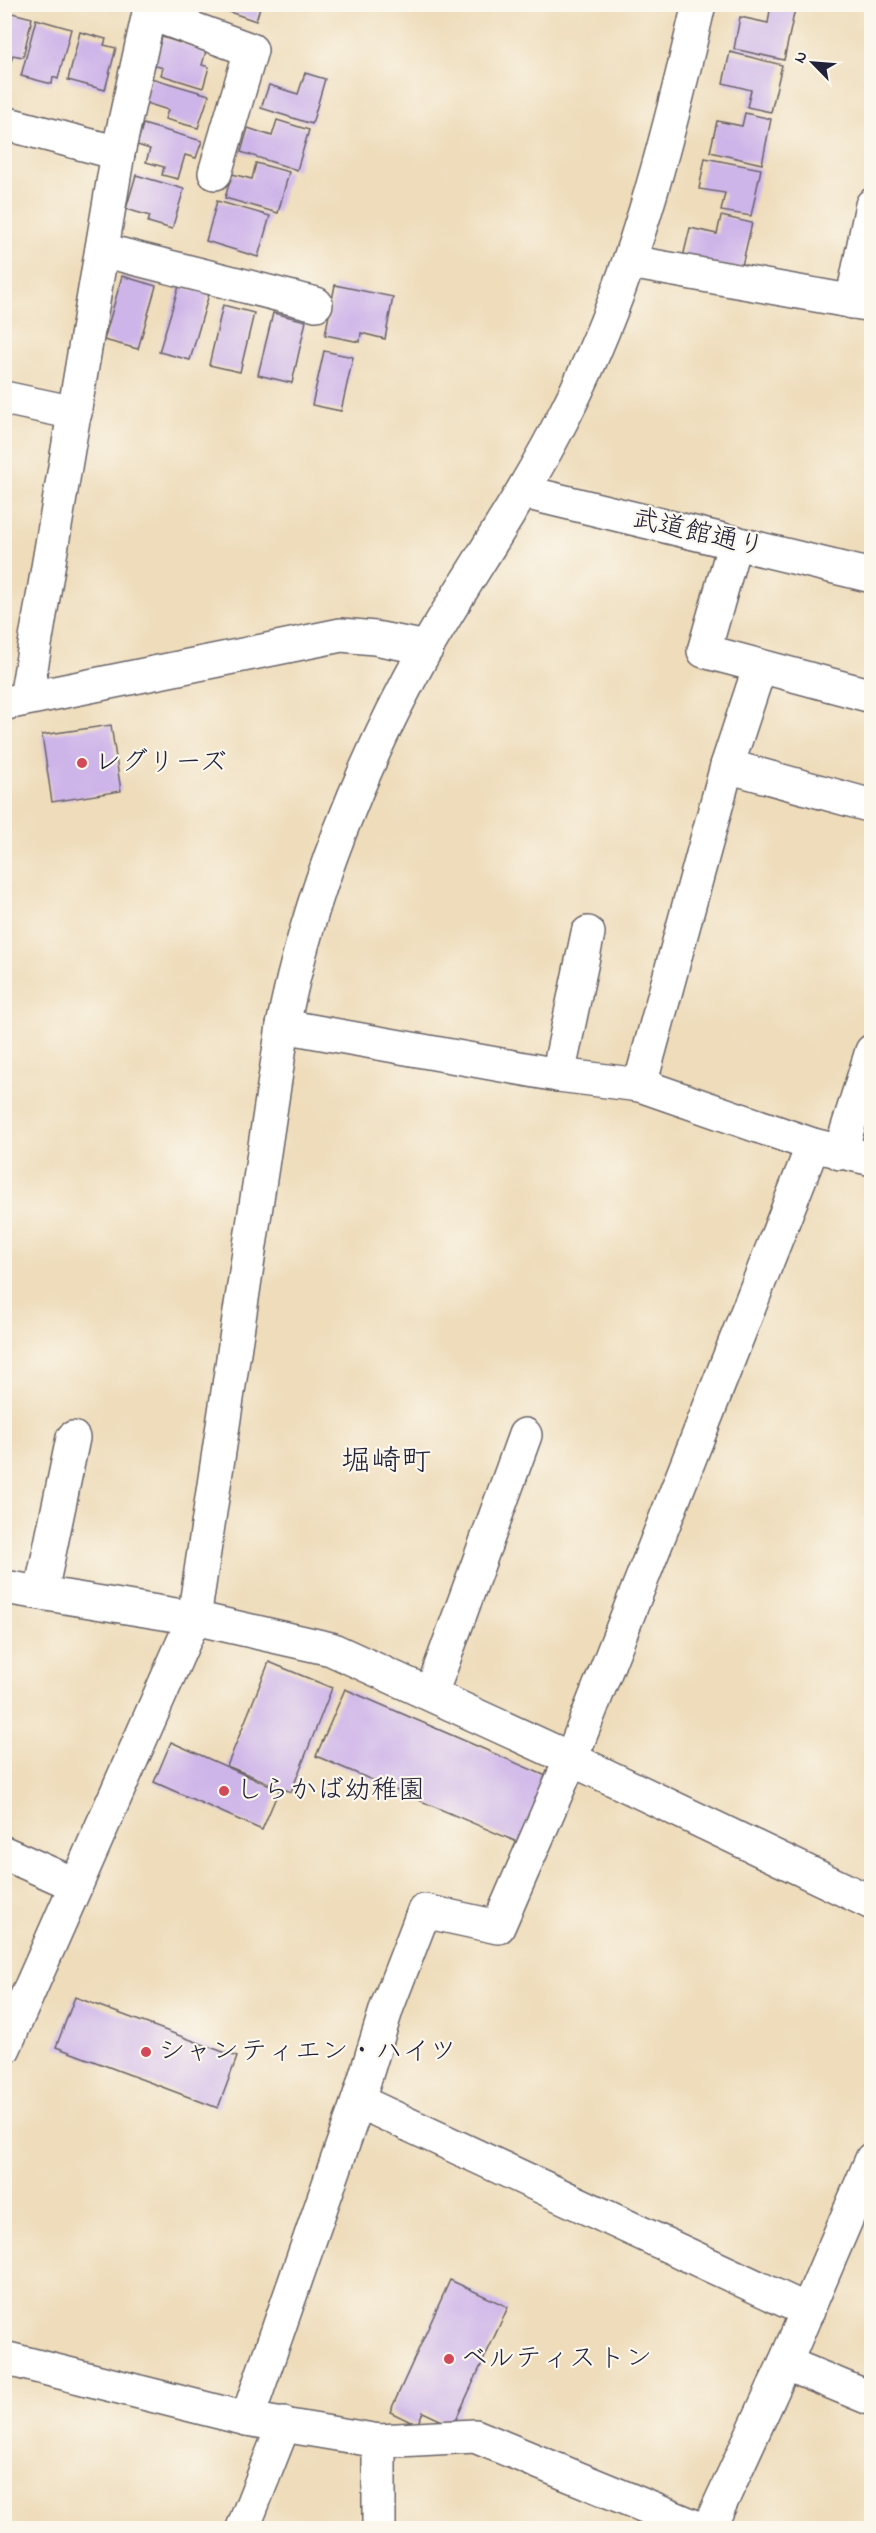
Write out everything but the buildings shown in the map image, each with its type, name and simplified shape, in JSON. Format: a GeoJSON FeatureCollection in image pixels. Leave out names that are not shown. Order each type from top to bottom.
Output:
{"type":"FeatureCollection","features":[{"type":"Feature","properties":{"kind":"street"},"geometry":{"type":"LineString","coordinates":[[4,2048],[194,1618],[283,1026],[295,964],[339,834],[427,648],[524,492],[567,410],[630,262],[664,143],[699,4]]}},
{"type":"Feature","properties":{"kind":"street"},"geometry":{"type":"LineString","coordinates":[[215,173],[251,50],[150,9],[118,153],[75,413],[15,701],[342,635],[375,638],[427,648]]}},
{"type":"Feature","properties":{"kind":"street"},"geometry":{"type":"LineString","coordinates":[[4,123],[118,153]]}},
{"type":"Feature","properties":{"kind":"street"},"geometry":{"type":"LineString","coordinates":[[630,262],[862,303],[872,205]]}},
{"type":"Feature","properties":{"kind":"street"},"geometry":{"type":"LineString","coordinates":[[102,250],[316,304]]}},
{"type":"Feature","properties":{"kind":"street"},"geometry":{"type":"LineString","coordinates":[[4,399],[75,413]]}},
{"type":"Feature","properties":{"kind":"street","name":"武道館通り"},"geometry":{"type":"LineString","coordinates":[[524,492],[872,576]]}},
{"type":"Feature","properties":{"kind":"street"},"geometry":{"type":"LineString","coordinates":[[735,542],[704,651],[872,696]]}},
{"type":"Feature","properties":{"kind":"street"},"geometry":{"type":"LineString","coordinates":[[640,1085],[727,766],[760,666]]}},
{"type":"Feature","properties":{"kind":"street"},"geometry":{"type":"LineString","coordinates":[[727,766],[872,806]]}},
{"type":"Feature","properties":{"kind":"street"},"geometry":{"type":"LineString","coordinates":[[558,1075],[588,933]]}},
{"type":"Feature","properties":{"kind":"street"},"geometry":{"type":"LineString","coordinates":[[283,1026],[558,1075],[640,1085],[826,1149],[872,1159]]}},
{"type":"Feature","properties":{"kind":"street"},"geometry":{"type":"LineString","coordinates":[[247,2419],[358,2101],[399,1972],[424,1911],[498,1927],[571,1760],[826,1149],[872,1051]]}},
{"type":"Feature","properties":{"kind":"street"},"geometry":{"type":"LineString","coordinates":[[430,1694],[525,1435]]}},
{"type":"Feature","properties":{"kind":"street"},"geometry":{"type":"LineString","coordinates":[[41,1592],[73,1438]]}},
{"type":"Feature","properties":{"kind":"street"},"geometry":{"type":"LineString","coordinates":[[4,1587],[194,1618],[332,1650],[872,1903]]}},
{"type":"Feature","properties":{"kind":"street"},"geometry":{"type":"LineString","coordinates":[[4,1853],[76,1885]]}},
{"type":"Feature","properties":{"kind":"street"},"geometry":{"type":"LineString","coordinates":[[358,2101],[808,2311]]}},
{"type":"Feature","properties":{"kind":"street"},"geometry":{"type":"LineString","coordinates":[[709,2529],[808,2311],[872,2159]]}},
{"type":"Feature","properties":{"kind":"street"},"geometry":{"type":"LineString","coordinates":[[4,2358],[247,2419],[379,2441],[475,2436],[698,2529]]}},
{"type":"Feature","properties":{"kind":"street"},"geometry":{"type":"LineString","coordinates":[[785,2362],[872,2399]]}},
{"type":"Feature","properties":{"kind":"street"},"geometry":{"type":"LineString","coordinates":[[243,2529],[284,2424]]}},
{"type":"Feature","properties":{"kind":"street"},"geometry":{"type":"LineString","coordinates":[[379,2441],[379,2529]]}},
{"type":"Feature","properties":{"kind":"place","name":"レグリーズ"},"geometry":{"type":"Point","coordinates":[82,763]}},
{"type":"Feature","properties":{"kind":"place","name":"しらかば幼稚園"},"geometry":{"type":"Point","coordinates":[224,1791]}},
{"type":"Feature","properties":{"kind":"place","name":"シャンティエン・ハイツ"},"geometry":{"type":"Point","coordinates":[146,2052]}},
{"type":"Feature","properties":{"kind":"place","name":"ベルティストン"},"geometry":{"type":"Point","coordinates":[449,2359]}},
{"type":"Feature","properties":{"kind":"district","name":"堀崎町"},"geometry":{"type":"Point","coordinates":[386,1463]}}]}
